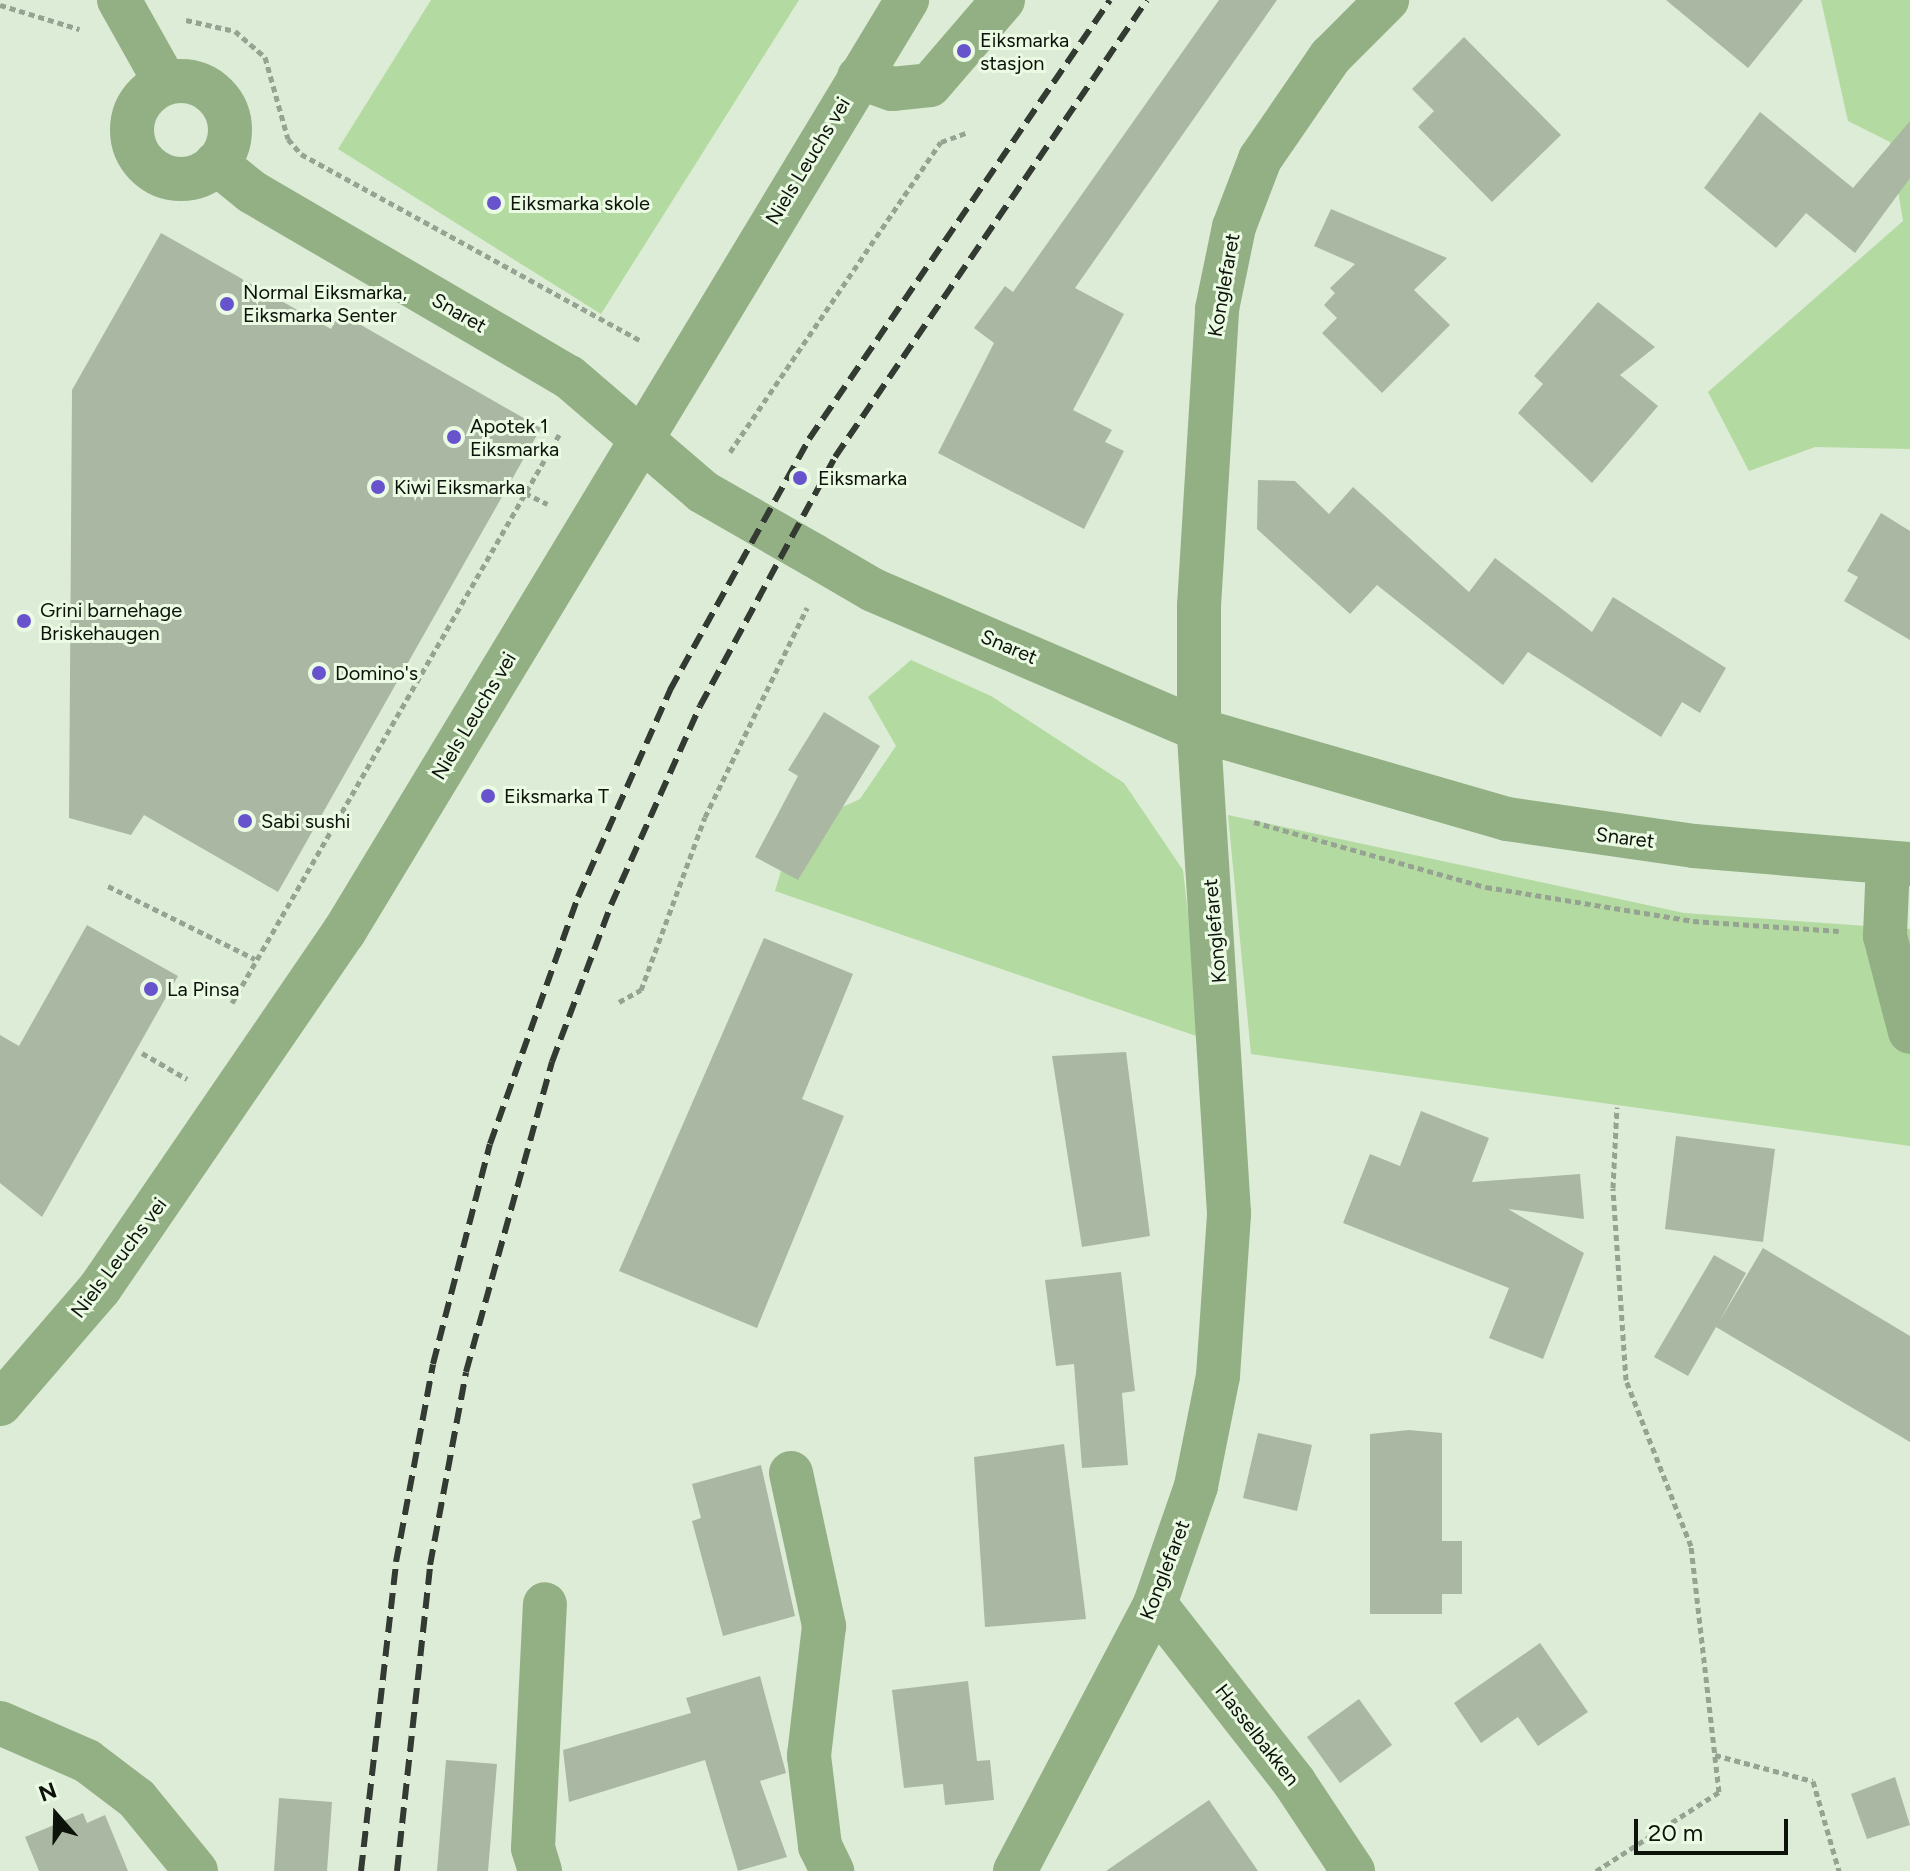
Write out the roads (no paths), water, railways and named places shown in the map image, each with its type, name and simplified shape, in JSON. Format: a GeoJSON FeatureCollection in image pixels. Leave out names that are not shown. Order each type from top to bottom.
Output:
{"type":"FeatureCollection","features":[{"type":"Feature","properties":{"kind":"street","name":"Niels Leuchs vei"},"geometry":{"type":"LineString","coordinates":[[0,1404],[100,1288],[276,1035],[907,0]]}},
{"type":"Feature","properties":{"kind":"street"},"geometry":{"type":"LineString","coordinates":[[859,77],[892,89],[930,85],[1003,0]]}},
{"type":"Feature","properties":{"kind":"street","name":"Konglefaret"},"geometry":{"type":"LineString","coordinates":[[1015,1871],[1155,1604],[1196,1486],[1218,1376],[1229,1213],[1199,730],[1208,397],[1234,227],[1269,146],[1330,57],[1387,0]]}},
{"type":"Feature","properties":{"kind":"street"},"geometry":{"type":"LineString","coordinates":[[127,16],[165,82]]}},
{"type":"Feature","properties":{"kind":"street"},"geometry":{"type":"LineString","coordinates":[[165,82],[205,85],[220,99],[230,137],[216,163],[190,179],[173,179],[144,164],[135,150],[135,109],[165,82]]}},
{"type":"Feature","properties":{"kind":"street","name":"Snaret"},"geometry":{"type":"LineString","coordinates":[[216,163],[252,192],[569,377],[640,438],[814,574],[873,590],[1199,730],[1507,819],[1899,863]]}},
{"type":"Feature","properties":{"kind":"street"},"geometry":{"type":"LineString","coordinates":[[1899,863],[1885,936],[1910,1032]]}},
{"type":"Feature","properties":{"kind":"street"},"geometry":{"type":"LineString","coordinates":[[791,1473],[824,1626],[809,1756],[820,1846],[832,1871]]}},
{"type":"Feature","properties":{"kind":"street"},"geometry":{"type":"LineString","coordinates":[[540,1871],[533,1848],[545,1604]]}},
{"type":"Feature","properties":{"kind":"street","name":"Hasselbakken"},"geometry":{"type":"LineString","coordinates":[[1155,1604],[1294,1782],[1353,1871]]}},
{"type":"Feature","properties":{"kind":"street"},"geometry":{"type":"LineString","coordinates":[[0,1723],[87,1761],[137,1799],[196,1871]]}},
{"type":"Feature","properties":{"kind":"railway"},"geometry":{"type":"LineString","coordinates":[[361,1871],[396,1562],[433,1364],[490,1144],[578,897],[670,690],[809,439],[1110,0]]}},
{"type":"Feature","properties":{"kind":"railway"},"geometry":{"type":"LineString","coordinates":[[397,1871],[430,1565],[466,1372],[552,1062],[611,905],[700,706],[835,457],[1147,0]]}},
{"type":"Feature","properties":{"kind":"place","name":"Eiksmarka stasjon"},"geometry":{"type":"Point","coordinates":[964,51]}},
{"type":"Feature","properties":{"kind":"place","name":"Eiksmarka skole"},"geometry":{"type":"Point","coordinates":[494,203]}},
{"type":"Feature","properties":{"kind":"place","name":"Normal Eiksmarka, Eiksmarka Senter"},"geometry":{"type":"Point","coordinates":[227,304]}},
{"type":"Feature","properties":{"kind":"place","name":"Apotek 1 Eiksmarka"},"geometry":{"type":"Point","coordinates":[454,437]}},
{"type":"Feature","properties":{"kind":"place","name":"Eiksmarka"},"geometry":{"type":"Point","coordinates":[800,478]}},
{"type":"Feature","properties":{"kind":"place","name":"Kiwi Eiksmarka"},"geometry":{"type":"Point","coordinates":[378,487]}},
{"type":"Feature","properties":{"kind":"place","name":"Grini barnehage Briskehaugen"},"geometry":{"type":"Point","coordinates":[24,621]}},
{"type":"Feature","properties":{"kind":"place","name":"Domino's"},"geometry":{"type":"Point","coordinates":[319,673]}},
{"type":"Feature","properties":{"kind":"place","name":"Eiksmarka T"},"geometry":{"type":"Point","coordinates":[488,796]}},
{"type":"Feature","properties":{"kind":"place","name":"Sabi sushi"},"geometry":{"type":"Point","coordinates":[245,821]}},
{"type":"Feature","properties":{"kind":"place","name":"La Pinsa"},"geometry":{"type":"Point","coordinates":[151,989]}}]}
